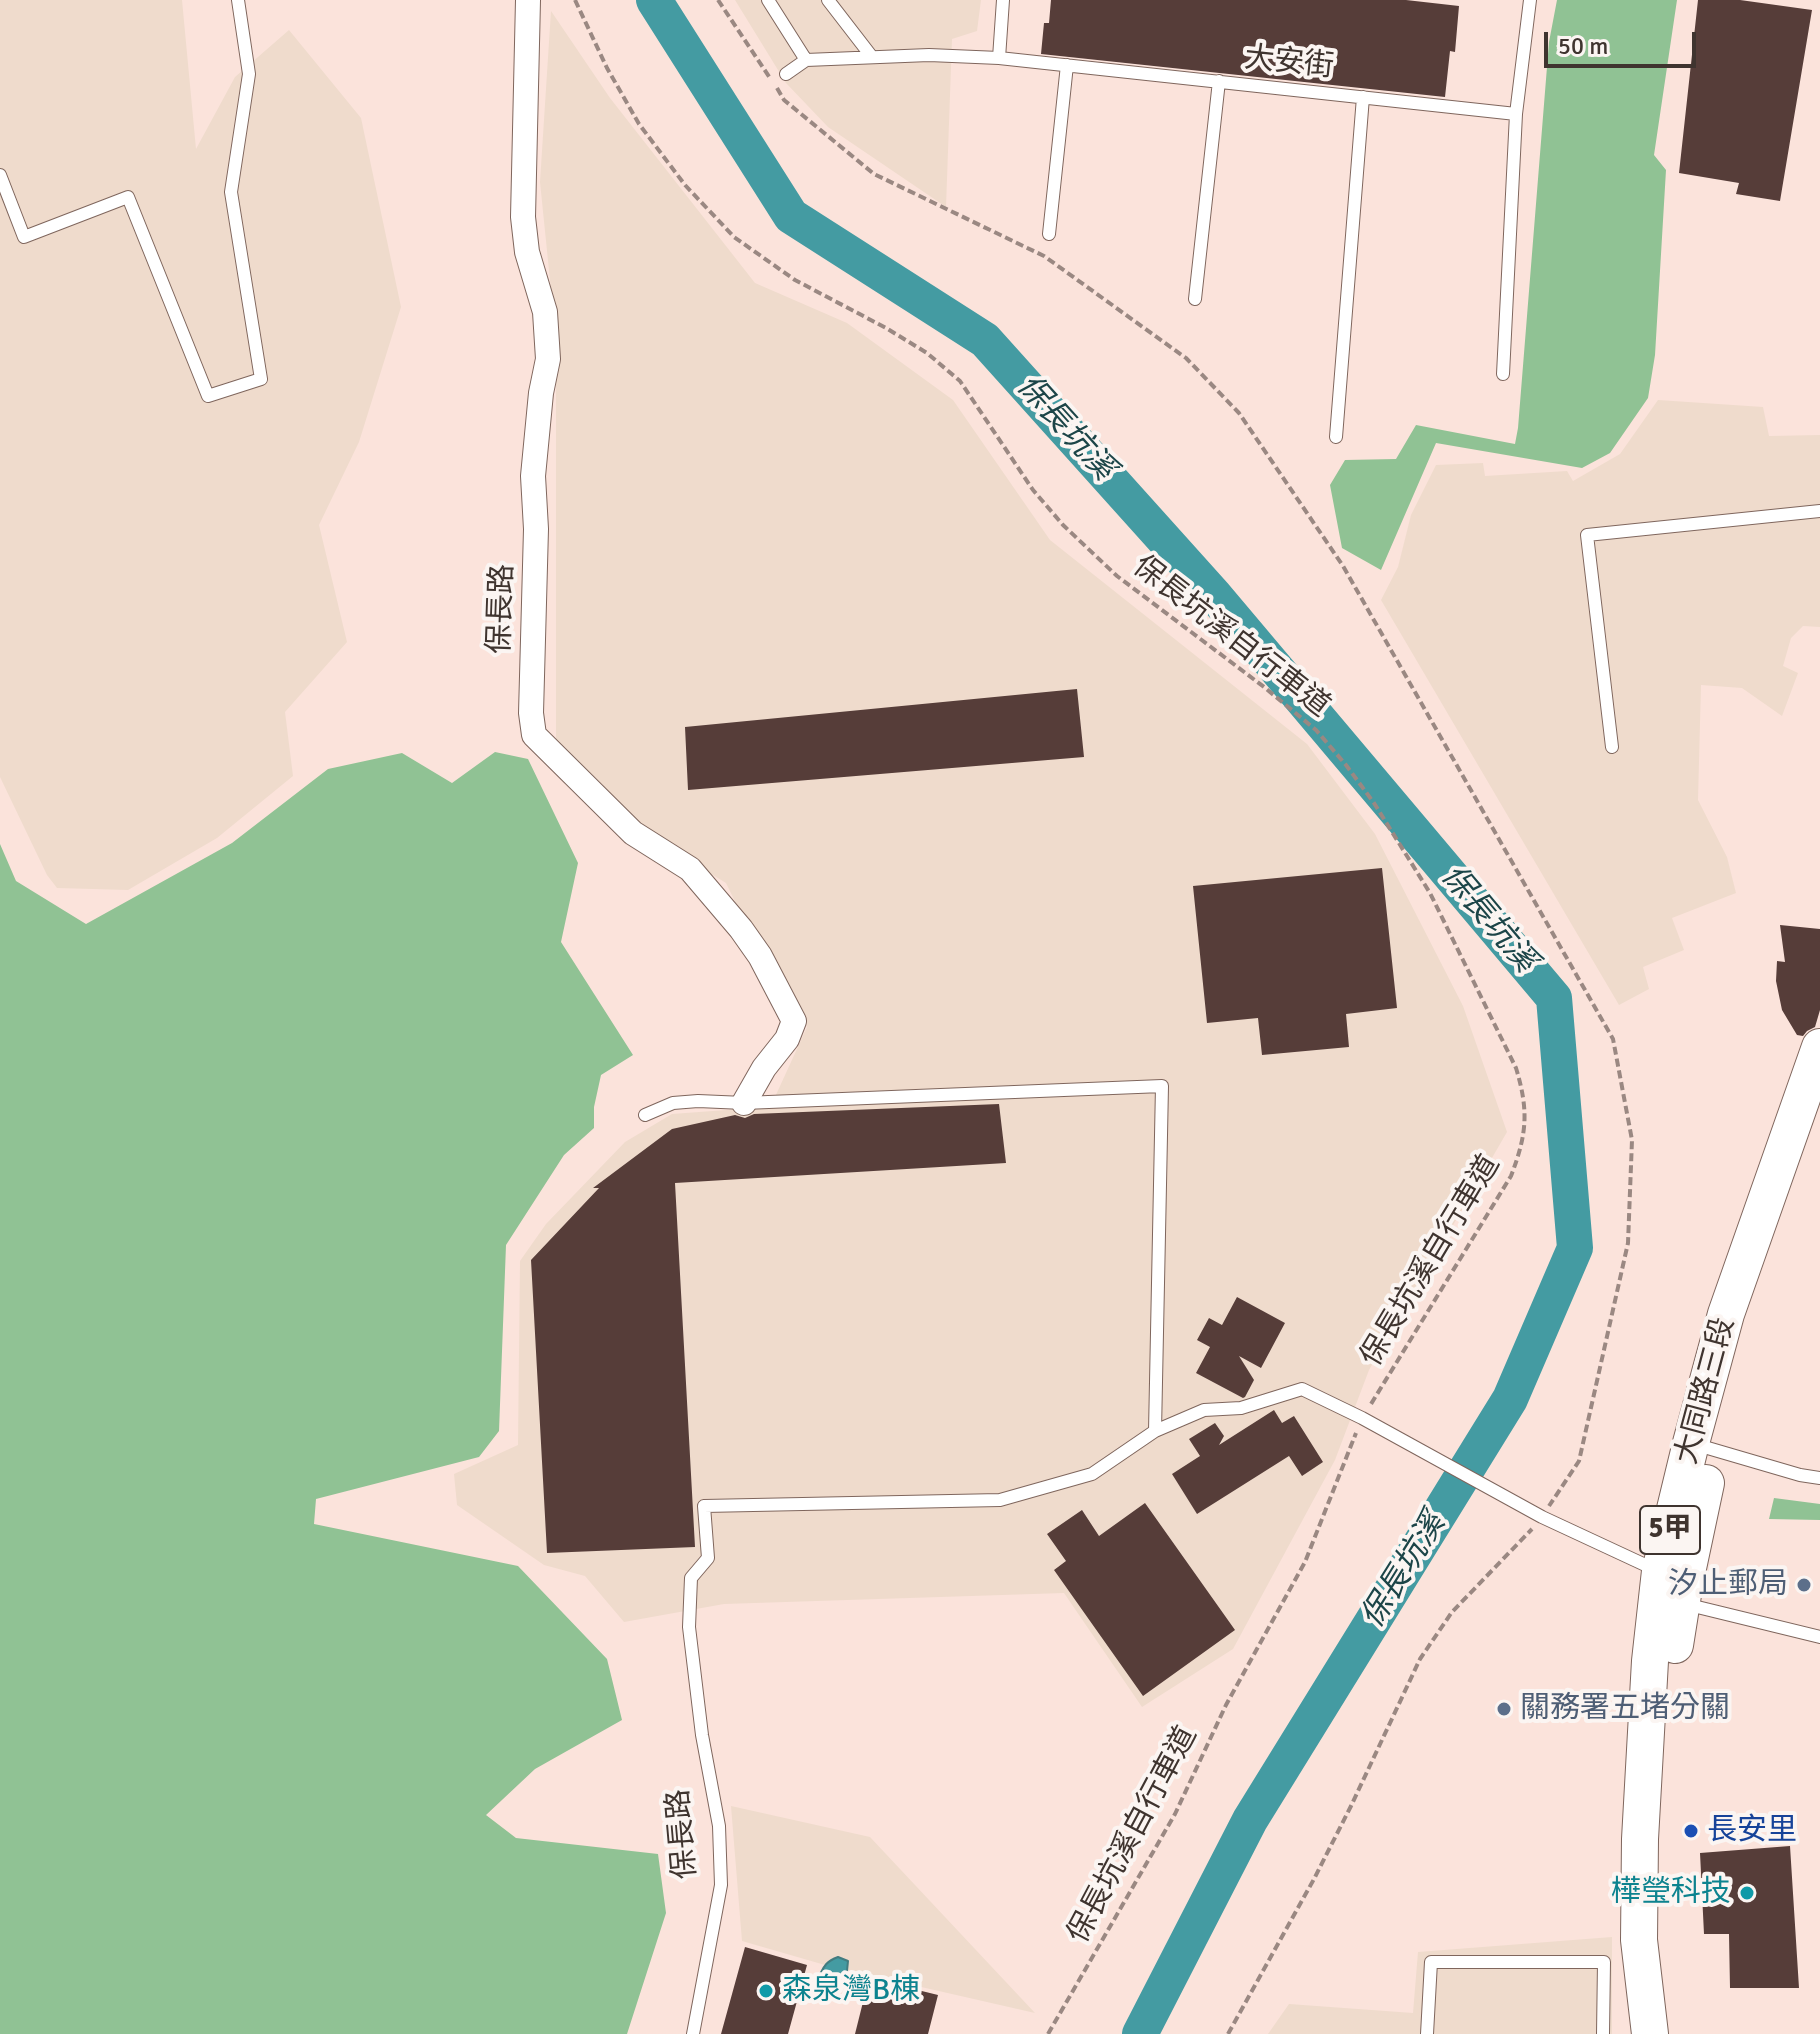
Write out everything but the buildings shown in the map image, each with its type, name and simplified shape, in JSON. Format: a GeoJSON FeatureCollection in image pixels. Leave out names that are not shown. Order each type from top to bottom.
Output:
{"type":"FeatureCollection","features":[{"type":"Feature","properties":{"kind":"main road","name":"大同路三段"},"geometry":{"type":"LineString","coordinates":[[1650,2034],[1639,1940],[1640,1839],[1650,1661],[1675,1586],[1726,1314],[1820,1047]]}},
{"type":"Feature","properties":{"kind":"main road","name":"大同路三段"},"geometry":{"type":"LineString","coordinates":[[1702,1446],[1820,1117]]}},
{"type":"Feature","properties":{"kind":"main road","name":"大同路三段"},"geometry":{"type":"LineString","coordinates":[[1671,2034],[1662,1939],[1662,1865],[1675,1586]]}},
{"type":"Feature","properties":{"kind":"street","name":"保長路"},"geometry":{"type":"LineString","coordinates":[[528,0],[523,217],[527,252],[545,312],[548,359],[541,393],[533,476],[536,529],[531,713],[534,735],[633,833],[690,869],[741,929],[767,968],[794,1021],[787,1039],[764,1068],[744,1103]]}},
{"type":"Feature","properties":{"kind":"lane"},"geometry":{"type":"LineString","coordinates":[[0,175],[24,237],[128,197],[208,396],[261,379],[231,192],[249,74],[238,0]]}},
{"type":"Feature","properties":{"kind":"lane"},"geometry":{"type":"LineString","coordinates":[[768,0],[806,60],[786,74]]}},
{"type":"Feature","properties":{"kind":"lane"},"geometry":{"type":"LineString","coordinates":[[828,0],[872,57]]}},
{"type":"Feature","properties":{"kind":"lane"},"geometry":{"type":"LineString","coordinates":[[999,58],[1003,0]]}},
{"type":"Feature","properties":{"kind":"lane"},"geometry":{"type":"LineString","coordinates":[[1503,374],[1516,114],[1530,0]]}},
{"type":"Feature","properties":{"kind":"lane","name":"大安街"},"geometry":{"type":"LineString","coordinates":[[806,60],[929,55],[999,58],[1516,114]]}},
{"type":"Feature","properties":{"kind":"lane"},"geometry":{"type":"LineString","coordinates":[[1049,234],[1067,65]]}},
{"type":"Feature","properties":{"kind":"lane"},"geometry":{"type":"LineString","coordinates":[[1195,299],[1219,81]]}},
{"type":"Feature","properties":{"kind":"lane"},"geometry":{"type":"LineString","coordinates":[[1336,437],[1363,97]]}},
{"type":"Feature","properties":{"kind":"lane"},"geometry":{"type":"LineString","coordinates":[[1612,747],[1587,535],[1820,511]]}},
{"type":"Feature","properties":{"kind":"lane"},"geometry":{"type":"LineString","coordinates":[[645,1115],[673,1103],[698,1101],[744,1103],[1162,1086],[1155,1431],[1204,1410],[1241,1408],[1302,1389],[1675,1586],[1820,1637]]}},
{"type":"Feature","properties":{"kind":"lane","name":"保長路"},"geometry":{"type":"LineString","coordinates":[[693,2034],[721,1885],[719,1826],[702,1735],[689,1627],[691,1578],[708,1558],[704,1506],[1000,1500],[1092,1474],[1155,1431]]}},
{"type":"Feature","properties":{"kind":"lane"},"geometry":{"type":"LineString","coordinates":[[1702,1446],[1820,1478]]}},
{"type":"Feature","properties":{"kind":"lane"},"geometry":{"type":"LineString","coordinates":[[1427,2034],[1431,1962],[1604,1962],[1603,2034]]}},
{"type":"Feature","properties":{"kind":"path","name":"保長坑溪自行車道"},"geometry":{"type":"LineString","coordinates":[[575,0],[607,68],[639,124],[685,185],[734,237],[795,280],[927,353],[960,381],[1033,490],[1063,525],[1117,576],[1316,730],[1374,803],[1430,893],[1516,1068],[1524,1093],[1526,1120],[1522,1148],[1511,1176],[1362,1418],[1305,1562],[1226,1705],[1175,1814],[1048,2034]]}},
{"type":"Feature","properties":{"kind":"path"},"geometry":{"type":"LineString","coordinates":[[718,0],[784,100],[874,174],[1044,256],[1186,358],[1239,413],[1343,566],[1613,1039],[1632,1140],[1628,1243],[1579,1461],[1542,1517],[1452,1612],[1420,1659],[1345,1818],[1228,2034]]}},
{"type":"Feature","properties":{"kind":"shaded area"},"geometry":{"type":"Polygon","coordinates":[[[0,0],[182,0],[196,149],[235,77],[289,30],[361,118],[401,307],[359,442],[319,525],[347,642],[285,712],[293,776],[217,838],[128,890],[57,888],[47,875],[0,777],[0,0]]]}},
{"type":"Feature","properties":{"kind":"shaded area"},"geometry":{"type":"Polygon","coordinates":[[[735,0],[981,0],[977,31],[952,39],[946,207],[828,127],[786,83],[735,0]]]}},
{"type":"Feature","properties":{"kind":"shaded area"},"geometry":{"type":"Polygon","coordinates":[[[551,11],[610,98],[755,283],[847,323],[953,400],[1050,540],[1307,744],[1375,834],[1463,1006],[1507,1132],[1369,1370],[1335,1460],[1233,1649],[1142,1707],[1064,1593],[724,1604],[624,1622],[585,1576],[544,1565],[457,1505],[454,1474],[518,1445],[520,1261],[546,1224],[625,1142],[672,1114],[740,1109],[775,1097],[807,1027],[790,990],[746,924],[726,883],[643,832],[556,751],[556,339],[540,182],[551,11]]]}},
{"type":"Feature","properties":{"kind":"shaded area"},"geometry":{"type":"Polygon","coordinates":[[[1658,400],[1763,407],[1769,436],[1820,435],[1820,627],[1803,626],[1791,638],[1783,666],[1798,673],[1782,716],[1742,688],[1701,685],[1698,800],[1727,857],[1736,893],[1672,918],[1684,950],[1643,967],[1649,989],[1619,1005],[1381,600],[1398,567],[1411,515],[1436,465],[1483,463],[1485,476],[1567,471],[1573,481],[1620,454],[1658,400]]]}},
{"type":"Feature","properties":{"kind":"shaded area"},"geometry":{"type":"Polygon","coordinates":[[[731,1806],[870,1837],[1035,2013],[825,1965],[742,1941],[731,1806]]]}},
{"type":"Feature","properties":{"kind":"shaded area"},"geometry":{"type":"Polygon","coordinates":[[[1612,1937],[1612,2034],[1268,2034],[1289,2004],[1413,2013],[1418,1952],[1612,1937]]]}},
{"type":"Feature","properties":{"kind":"green space"},"geometry":{"type":"Polygon","coordinates":[[[1557,0],[1677,0],[1654,155],[1666,170],[1655,355],[1648,398],[1610,453],[1582,468],[1436,443],[1381,570],[1342,548],[1330,485],[1345,460],[1396,459],[1416,425],[1515,444],[1549,42],[1557,0]]]}},
{"type":"Feature","properties":{"kind":"green space"},"geometry":{"type":"Polygon","coordinates":[[[495,752],[528,759],[578,863],[561,942],[633,1055],[601,1075],[594,1107],[594,1128],[564,1155],[506,1245],[499,1431],[479,1457],[316,1499],[314,1524],[518,1566],[607,1659],[622,1720],[535,1769],[486,1815],[516,1838],[658,1854],[666,1913],[627,2034],[0,2034],[0,844],[16,881],[86,924],[232,843],[328,769],[402,753],[452,783],[495,752]]]}},
{"type":"Feature","properties":{"kind":"green space"},"geometry":{"type":"Polygon","coordinates":[[[1774,1498],[1820,1504],[1820,1520],[1769,1519],[1774,1498]]]}},
{"type":"Feature","properties":{"kind":"water"},"geometry":{"type":"Polygon","coordinates":[[[838,1957],[848,1961],[847,1971],[835,1980],[830,1991],[817,1992],[812,1986],[825,1966],[838,1957]]]}},
{"type":"Feature","properties":{"kind":"waterway","name":"保長坑溪"},"geometry":{"type":"LineString","coordinates":[[654,0],[791,216],[985,340],[1215,596],[1554,998],[1575,1248],[1510,1399],[1250,1820],[1140,2034]]}},
{"type":"Feature","properties":{"kind":"place","name":"汐止郵局"},"geometry":{"type":"Point","coordinates":[1804,1585]}},
{"type":"Feature","properties":{"kind":"place","name":"關務署五堵分關"},"geometry":{"type":"Point","coordinates":[1504,1709]}},
{"type":"Feature","properties":{"kind":"place","name":"長安里"},"geometry":{"type":"Point","coordinates":[1691,1831]}},
{"type":"Feature","properties":{"kind":"place","name":"樺瑩科技"},"geometry":{"type":"Point","coordinates":[1747,1893]}},
{"type":"Feature","properties":{"kind":"place","name":"森泉灣B棟"},"geometry":{"type":"Point","coordinates":[766,1991]}}]}
